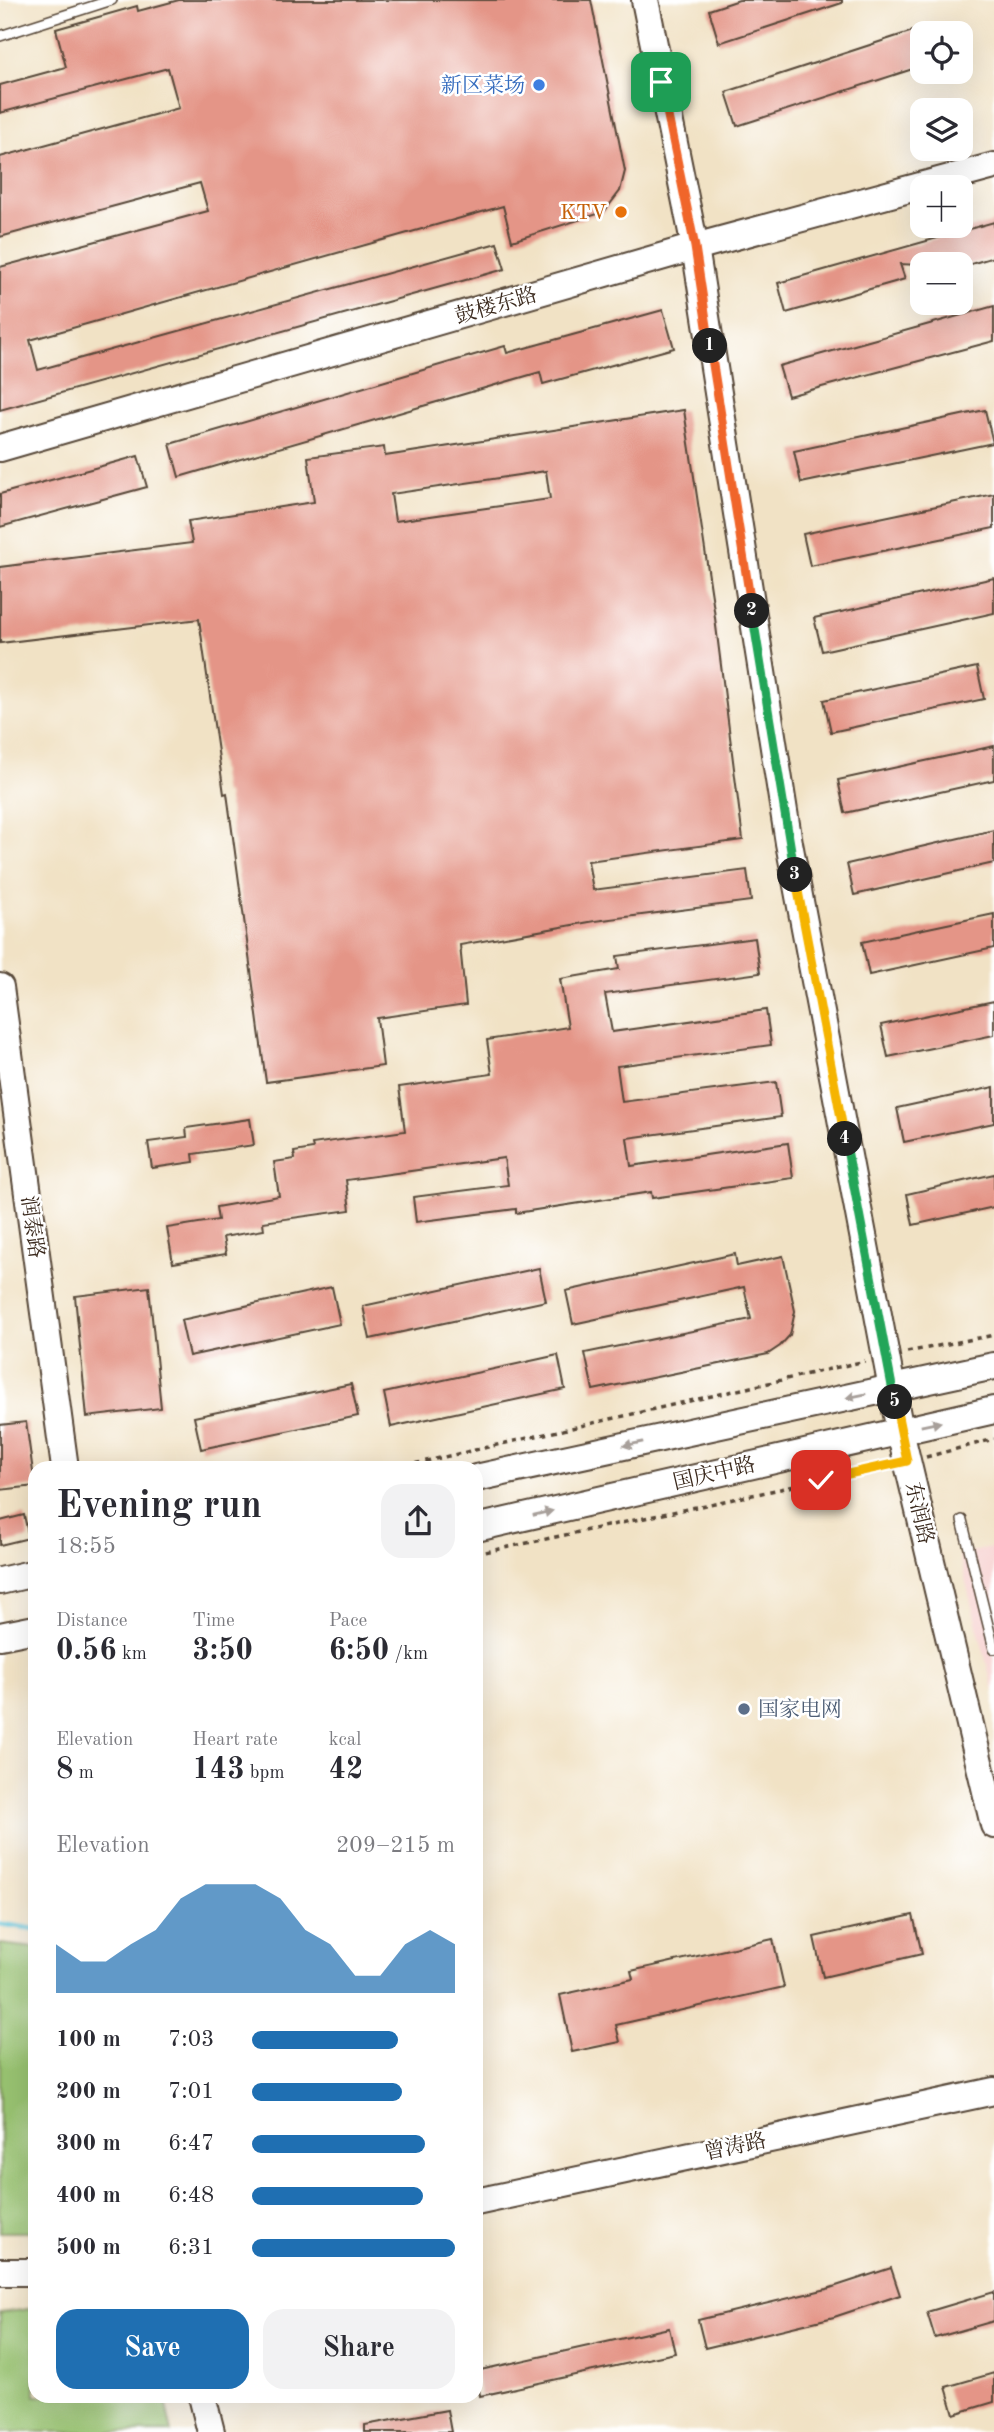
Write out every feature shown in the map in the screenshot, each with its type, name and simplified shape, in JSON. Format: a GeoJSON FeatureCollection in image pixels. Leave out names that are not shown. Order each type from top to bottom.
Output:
{"type":"FeatureCollection","features":[{"type":"Feature","properties":{"kind":"street","name":"东润路"},"geometry":{"type":"LineString","coordinates":[[645,0],[695,247],[789,842],[900,1431],[994,1825]]}},
{"type":"Feature","properties":{"kind":"street","name":"鼓楼东路"},"geometry":{"type":"LineString","coordinates":[[0,448],[695,247],[994,166]]}},
{"type":"Feature","properties":{"kind":"street","name":"润泰路"},"geometry":{"type":"LineString","coordinates":[[0,987],[64,1461]]}},
{"type":"Feature","properties":{"kind":"street"},"geometry":{"type":"LineString","coordinates":[[483,1476],[994,1366]]}},
{"type":"Feature","properties":{"kind":"street","name":"国庆中路"},"geometry":{"type":"LineString","coordinates":[[483,1526],[994,1410]]}},
{"type":"Feature","properties":{"kind":"street"},"geometry":{"type":"LineString","coordinates":[[0,1581],[28,1575]]}},
{"type":"Feature","properties":{"kind":"street"},"geometry":{"type":"LineString","coordinates":[[0,1636],[28,1630]]}},
{"type":"Feature","properties":{"kind":"street","name":"曾涛路"},"geometry":{"type":"LineString","coordinates":[[483,2200],[994,2091]]}},
{"type":"Feature","properties":{"kind":"street"},"geometry":{"type":"LineString","coordinates":[[0,2272],[28,2272]]}},
{"type":"Feature","properties":{"kind":"street"},"geometry":{"type":"LineString","coordinates":[[204,2403],[211,2432]]}},
{"type":"Feature","properties":{"kind":"lane"},"geometry":{"type":"LineString","coordinates":[[0,36],[111,0]]}},
{"type":"Feature","properties":{"kind":"lane"},"geometry":{"type":"LineString","coordinates":[[962,1520],[994,1649]]}},
{"type":"Feature","properties":{"kind":"path"},"geometry":{"type":"LineString","coordinates":[[427,1461],[886,1356],[994,1335]]}},
{"type":"Feature","properties":{"kind":"path"},"geometry":{"type":"LineString","coordinates":[[483,1552],[907,1461],[994,1439]]}},
{"type":"Feature","properties":{"kind":"shaded area"},"geometry":{"type":"Polygon","coordinates":[[[994,1547],[994,1692],[959,1555],[994,1547]]]}},
{"type":"Feature","properties":{"kind":"green space"},"geometry":{"type":"Polygon","coordinates":[[[0,1944],[28,1947],[28,2232],[0,2232],[0,1944]]]}},
{"type":"Feature","properties":{"kind":"green space"},"geometry":{"type":"Polygon","coordinates":[[[28,2309],[28,2403],[166,2403],[172,2432],[0,2432],[0,2313],[28,2309]]]}},
{"type":"Feature","properties":{"kind":"building"},"geometry":{"type":"Polygon","coordinates":[[[179,0],[591,0],[625,171],[620,191],[604,212],[512,241],[503,206],[30,340],[38,370],[497,243],[505,269],[0,410],[0,267],[208,211],[200,183],[0,237],[0,157],[179,108],[168,68],[0,113],[0,85],[66,67],[56,29],[137,6],[138,11],[179,0]]]}},
{"type":"Feature","properties":{"kind":"building"},"geometry":{"type":"Polygon","coordinates":[[[739,0],[842,0],[842,3],[719,43],[709,10],[739,0]]]}},
{"type":"Feature","properties":{"kind":"building"},"geometry":{"type":"Polygon","coordinates":[[[910,32],[910,70],[737,126],[726,92],[910,32]]]}},
{"type":"Feature","properties":{"kind":"building"},"geometry":{"type":"Polygon","coordinates":[[[994,222],[994,257],[973,263],[973,252],[910,252],[910,264],[900,264],[905,279],[786,313],[778,283],[937,238],[973,238],[973,228],[994,222]]]}},
{"type":"Feature","properties":{"kind":"building"},"geometry":{"type":"Polygon","coordinates":[[[994,306],[994,341],[788,396],[779,366],[962,315],[973,315],[973,312],[994,306]]]}},
{"type":"Feature","properties":{"kind":"building"},"geometry":{"type":"Polygon","coordinates":[[[663,310],[674,348],[543,384],[540,372],[179,477],[170,444],[505,346],[507,353],[663,310]]]}},
{"type":"Feature","properties":{"kind":"building"},"geometry":{"type":"Polygon","coordinates":[[[684,410],[714,610],[743,840],[588,861],[593,890],[747,870],[751,901],[595,921],[460,945],[466,1005],[377,1018],[383,1066],[266,1082],[227,793],[224,794],[199,619],[0,643],[0,567],[192,543],[188,521],[314,502],[308,457],[384,447],[385,456],[684,410]],[[546,471],[391,494],[395,521],[550,499],[546,471]]]}},
{"type":"Feature","properties":{"kind":"building"},"geometry":{"type":"Polygon","coordinates":[[[985,410],[993,443],[801,483],[794,451],[985,410]]]}},
{"type":"Feature","properties":{"kind":"building"},"geometry":{"type":"Polygon","coordinates":[[[138,456],[147,487],[0,527],[0,494],[138,456]]]}},
{"type":"Feature","properties":{"kind":"building"},"geometry":{"type":"Polygon","coordinates":[[[994,494],[994,528],[810,566],[803,534],[994,494]]]}},
{"type":"Feature","properties":{"kind":"building"},"geometry":{"type":"Polygon","coordinates":[[[994,578],[994,613],[822,651],[814,618],[994,578]]]}},
{"type":"Feature","properties":{"kind":"building"},"geometry":{"type":"Polygon","coordinates":[[[977,667],[984,699],[831,732],[824,700],[977,667]]]}},
{"type":"Feature","properties":{"kind":"building"},"geometry":{"type":"Polygon","coordinates":[[[994,746],[994,780],[845,813],[838,780],[994,746]]]}},
{"type":"Feature","properties":{"kind":"building"},"geometry":{"type":"Polygon","coordinates":[[[994,830],[994,863],[854,895],[847,864],[994,830]]]}},
{"type":"Feature","properties":{"kind":"building"},"geometry":{"type":"Polygon","coordinates":[[[994,914],[994,948],[869,975],[862,942],[994,914]]]}},
{"type":"Feature","properties":{"kind":"building"},"geometry":{"type":"Polygon","coordinates":[[[755,938],[760,973],[605,994],[612,1032],[766,1010],[771,1045],[617,1066],[622,1102],[776,1082],[781,1117],[627,1138],[631,1166],[788,1143],[793,1178],[652,1198],[651,1192],[516,1213],[516,1209],[416,1222],[413,1197],[508,1185],[504,1158],[346,1180],[350,1210],[263,1222],[264,1230],[223,1237],[226,1254],[173,1263],[167,1228],[218,1220],[216,1207],[279,1196],[274,1162],[295,1159],[294,1152],[313,1149],[312,1144],[405,1131],[399,1087],[492,1074],[487,1040],[568,1027],[560,979],[619,969],[617,956],[755,938]]]}},
{"type":"Feature","properties":{"kind":"building"},"geometry":{"type":"Polygon","coordinates":[[[994,1001],[994,1035],[888,1057],[881,1025],[994,1001]]]}},
{"type":"Feature","properties":{"kind":"building"},"geometry":{"type":"Polygon","coordinates":[[[994,1087],[994,1123],[904,1142],[897,1108],[994,1087]]]}},
{"type":"Feature","properties":{"kind":"building"},"geometry":{"type":"Polygon","coordinates":[[[250,1119],[254,1145],[193,1154],[194,1162],[152,1168],[148,1142],[187,1137],[186,1128],[250,1119]]]}},
{"type":"Feature","properties":{"kind":"building"},"geometry":{"type":"Polygon","coordinates":[[[994,1174],[994,1207],[913,1225],[907,1194],[994,1174]]]}},
{"type":"Feature","properties":{"kind":"building"},"geometry":{"type":"Polygon","coordinates":[[[735,1254],[737,1266],[783,1256],[795,1311],[790,1335],[780,1346],[768,1354],[593,1390],[585,1353],[751,1319],[744,1287],[573,1324],[566,1291],[735,1254]]]}},
{"type":"Feature","properties":{"kind":"building"},"geometry":{"type":"Polygon","coordinates":[[[539,1268],[546,1301],[370,1339],[363,1306],[539,1268]]]}},
{"type":"Feature","properties":{"kind":"building"},"geometry":{"type":"Polygon","coordinates":[[[149,1287],[161,1408],[87,1417],[75,1296],[149,1287]]]}},
{"type":"Feature","properties":{"kind":"building"},"geometry":{"type":"Polygon","coordinates":[[[332,1287],[340,1324],[189,1356],[181,1320],[332,1287]]]}},
{"type":"Feature","properties":{"kind":"building"},"geometry":{"type":"Polygon","coordinates":[[[558,1355],[565,1389],[391,1427],[384,1393],[558,1355]]]}},
{"type":"Feature","properties":{"kind":"building"},"geometry":{"type":"Polygon","coordinates":[[[351,1384],[358,1416],[201,1449],[194,1417],[351,1384]]]}},
{"type":"Feature","properties":{"kind":"building"},"geometry":{"type":"Polygon","coordinates":[[[26,1422],[31,1461],[28,1461],[28,1487],[0,1490],[0,1425],[26,1422]]]}},
{"type":"Feature","properties":{"kind":"building"},"geometry":{"type":"Polygon","coordinates":[[[24,1515],[28,1538],[0,1545],[0,1521],[24,1515]]]}},
{"type":"Feature","properties":{"kind":"building"},"geometry":{"type":"Polygon","coordinates":[[[913,1915],[922,1954],[823,1977],[814,1937],[913,1915]]]}},
{"type":"Feature","properties":{"kind":"building"},"geometry":{"type":"Polygon","coordinates":[[[773,1939],[784,1987],[616,2025],[620,2042],[572,2052],[560,1995],[633,1979],[631,1971],[773,1939]]]}},
{"type":"Feature","properties":{"kind":"building"},"geometry":{"type":"Polygon","coordinates":[[[891,2268],[900,2295],[834,2317],[705,2348],[698,2320],[827,2289],[891,2268]]]}},
{"type":"Feature","properties":{"kind":"building"},"geometry":{"type":"Polygon","coordinates":[[[994,2292],[994,2321],[935,2338],[927,2312],[994,2292]]]}},
{"type":"Feature","properties":{"kind":"building"},"geometry":{"type":"Polygon","coordinates":[[[669,2328],[675,2353],[483,2395],[483,2369],[669,2328]]]}},
{"type":"Feature","properties":{"kind":"building"},"geometry":{"type":"Polygon","coordinates":[[[994,2373],[994,2402],[954,2414],[946,2387],[994,2373]]]}},
{"type":"Feature","properties":{"kind":"building"},"geometry":{"type":"Polygon","coordinates":[[[447,2410],[451,2432],[365,2432],[365,2425],[447,2410]]]}},
{"type":"Feature","properties":{"kind":"waterway"},"geometry":{"type":"LineString","coordinates":[[0,1924],[28,1928]]}},
{"type":"Feature","properties":{"kind":"place","name":"新区菜场"},"geometry":{"type":"Point","coordinates":[539,85]}},
{"type":"Feature","properties":{"kind":"place","name":"KTV"},"geometry":{"type":"Point","coordinates":[621,212]}},
{"type":"Feature","properties":{"kind":"place","name":"国家电网"},"geometry":{"type":"Point","coordinates":[744,1709]}},
{"type":"Feature","properties":{"kind":"route"},"geometry":{"type":"LineString","coordinates":[[661,82],[695,247],[789,842],[907,1461],[821,1480]]}}]}
